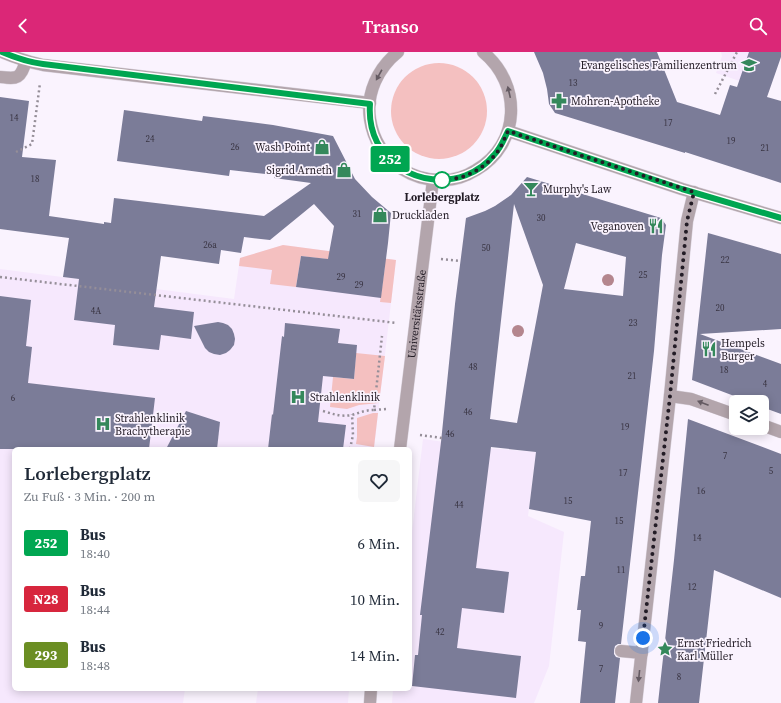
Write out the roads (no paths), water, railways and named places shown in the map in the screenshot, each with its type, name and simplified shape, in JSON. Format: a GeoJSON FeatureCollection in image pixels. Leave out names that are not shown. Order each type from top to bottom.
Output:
{"type":"FeatureCollection","features":[{"type":"Feature","properties":{"kind":"street"},"geometry":{"type":"LineString","coordinates":[[2,52],[26,61],[43,64],[370,104]]}},
{"type":"Feature","properties":{"kind":"street"},"geometry":{"type":"LineString","coordinates":[[398,52],[385,65],[373,87],[369,113],[374,133],[377,142],[389,159],[396,165],[414,175],[434,180],[453,179],[471,173],[487,163],[500,148],[508,131],[511,109],[508,87],[498,67],[483,52]]}},
{"type":"Feature","properties":{"kind":"street"},"geometry":{"type":"LineString","coordinates":[[0,77],[18,77],[23,72],[26,61]]}},
{"type":"Feature","properties":{"kind":"street"},"geometry":{"type":"LineString","coordinates":[[508,131],[694,192],[781,218]]}},
{"type":"Feature","properties":{"kind":"street","name":"Universitätsstraße"},"geometry":{"type":"LineString","coordinates":[[400,447],[434,180]]}},
{"type":"Feature","properties":{"kind":"street"},"geometry":{"type":"LineString","coordinates":[[636,703],[670,396],[687,221],[694,192]]}},
{"type":"Feature","properties":{"kind":"street"},"geometry":{"type":"LineString","coordinates":[[670,396],[691,399],[729,413]]}},
{"type":"Feature","properties":{"kind":"street"},"geometry":{"type":"LineString","coordinates":[[769,428],[781,432]]}},
{"type":"Feature","properties":{"kind":"street"},"geometry":{"type":"LineString","coordinates":[[621,651],[642,653]]}},
{"type":"Feature","properties":{"kind":"street"},"geometry":{"type":"LineString","coordinates":[[370,703],[371,691]]}},
{"type":"Feature","properties":{"kind":"place","name":"Evangelisches Familienzentrum"},"geometry":{"type":"Point","coordinates":[749,65]}},
{"type":"Feature","properties":{"kind":"place","name":"Mohren-Apotheke"},"geometry":{"type":"Point","coordinates":[559,101]}},
{"type":"Feature","properties":{"kind":"place","name":"Wash Point"},"geometry":{"type":"Point","coordinates":[322,147]}},
{"type":"Feature","properties":{"kind":"place","name":"Sigrid Arneth"},"geometry":{"type":"Point","coordinates":[344,170]}},
{"type":"Feature","properties":{"kind":"place","name":"Lorlebergplatz"},"geometry":{"type":"Point","coordinates":[442,180]}},
{"type":"Feature","properties":{"kind":"place","name":"Murphy's Law"},"geometry":{"type":"Point","coordinates":[531,189]}},
{"type":"Feature","properties":{"kind":"place","name":"Druckladen"},"geometry":{"type":"Point","coordinates":[380,215]}},
{"type":"Feature","properties":{"kind":"place","name":"Veganoven"},"geometry":{"type":"Point","coordinates":[656,226]}},
{"type":"Feature","properties":{"kind":"place","name":"Hempels Burger"},"geometry":{"type":"Point","coordinates":[709,349]}},
{"type":"Feature","properties":{"kind":"place","name":"Strahlenklinik"},"geometry":{"type":"Point","coordinates":[298,397]}},
{"type":"Feature","properties":{"kind":"place","name":"Strahlenklinik Brachytherapie"},"geometry":{"type":"Point","coordinates":[103,424]}},
{"type":"Feature","properties":{"kind":"place","name":"Ernst Friedrich Karl Müller"},"geometry":{"type":"Point","coordinates":[665,649]}}]}
